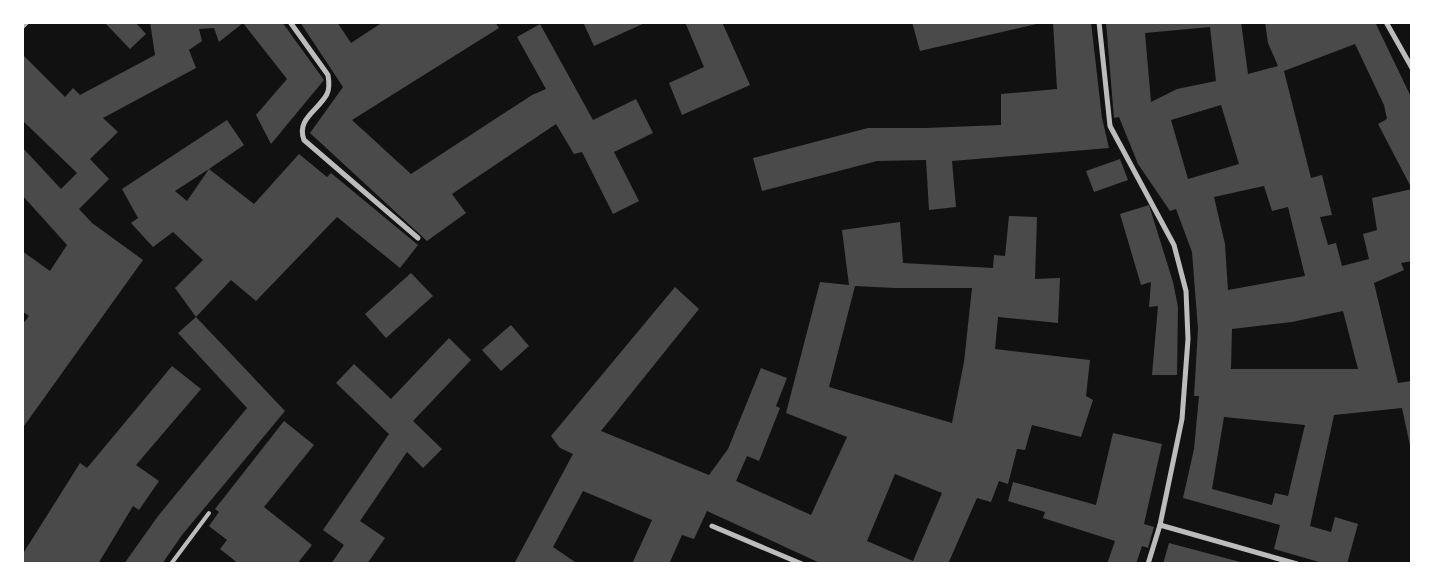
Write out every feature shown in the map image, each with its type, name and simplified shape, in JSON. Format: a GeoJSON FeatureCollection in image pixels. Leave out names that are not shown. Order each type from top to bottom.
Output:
{"type":"FeatureCollection","features":[{"type":"Feature","properties":{"kind":"street"},"geometry":{"type":"LineString","coordinates":[[22,27],[27,22]]}},
{"type":"Feature","properties":{"kind":"street"},"geometry":{"type":"LineString","coordinates":[[290,22],[328,75],[328,93],[301,126],[304,140],[418,238]]}},
{"type":"Feature","properties":{"kind":"street"},"geometry":{"type":"LineString","coordinates":[[1099,22],[1110,126],[1174,245],[1186,292],[1188,339],[1182,419],[1160,525],[1148,564]]}},
{"type":"Feature","properties":{"kind":"street"},"geometry":{"type":"LineString","coordinates":[[1386,22],[1412,68]]}},
{"type":"Feature","properties":{"kind":"street"},"geometry":{"type":"LineString","coordinates":[[1160,525],[1298,564]]}},
{"type":"Feature","properties":{"kind":"street"},"geometry":{"type":"LineString","coordinates":[[712,526],[802,564]]}},
{"type":"Feature","properties":{"kind":"lane"},"geometry":{"type":"LineString","coordinates":[[171,564],[209,513]]}},
{"type":"Feature","properties":{"kind":"building"},"geometry":{"type":"Polygon","coordinates":[[[104,22],[135,22],[146,34],[130,49],[104,22]]]}},
{"type":"Feature","properties":{"kind":"building"},"geometry":{"type":"Polygon","coordinates":[[[150,22],[282,22],[324,80],[271,144],[256,115],[287,79],[243,23],[219,42],[214,28],[199,29],[202,41],[189,50],[196,68],[103,118],[118,132],[90,159],[109,179],[79,209],[92,223],[143,260],[24,426],[22,425],[22,325],[29,316],[22,311],[22,251],[50,271],[67,245],[22,195],[22,147],[61,189],[77,173],[22,120],[22,54],[65,97],[73,88],[80,95],[155,55],[150,22]]]}},
{"type":"Feature","properties":{"kind":"building"},"geometry":{"type":"Polygon","coordinates":[[[300,22],[337,22],[351,43],[383,22],[495,22],[499,28],[352,120],[411,174],[532,95],[546,89],[517,37],[540,24],[593,120],[636,99],[653,133],[614,152],[639,201],[613,214],[582,152],[574,154],[556,124],[452,194],[466,213],[427,241],[310,133],[343,87],[300,22]]]}},
{"type":"Feature","properties":{"kind":"building"},"geometry":{"type":"Polygon","coordinates":[[[583,22],[647,22],[594,46],[583,22]]]}},
{"type":"Feature","properties":{"kind":"building"},"geometry":{"type":"Polygon","coordinates":[[[685,22],[722,22],[750,85],[682,115],[669,83],[704,67],[685,22]]]}},
{"type":"Feature","properties":{"kind":"building"},"geometry":{"type":"Polygon","coordinates":[[[912,22],[1041,22],[1041,23],[920,51],[912,22]]]}},
{"type":"Feature","properties":{"kind":"building"},"geometry":{"type":"Polygon","coordinates":[[[1053,22],[1091,22],[1102,118],[1109,148],[952,161],[956,207],[929,210],[926,160],[877,161],[762,191],[753,158],[868,128],[1001,125],[1001,94],[1057,89],[1053,22]]]}},
{"type":"Feature","properties":{"kind":"building"},"geometry":{"type":"Polygon","coordinates":[[[1106,22],[1241,22],[1248,74],[1278,66],[1268,43],[1265,22],[1375,22],[1412,99],[1412,189],[1412,261],[1401,263],[1404,270],[1374,283],[1398,383],[1412,381],[1412,455],[1402,408],[1334,415],[1310,526],[1331,532],[1335,517],[1358,524],[1347,564],[1326,564],[1274,549],[1280,525],[1183,498],[1194,449],[1199,396],[1194,396],[1198,329],[1192,252],[1176,209],[1170,211],[1138,164],[1119,117],[1114,118],[1106,22]],[[1210,27],[1145,33],[1151,102],[1177,89],[1216,81],[1210,27]],[[1355,44],[1284,71],[1311,178],[1322,175],[1332,215],[1320,217],[1328,245],[1336,243],[1342,266],[1369,259],[1363,234],[1377,230],[1372,198],[1412,189],[1378,124],[1387,119],[1384,105],[1355,44]],[[1221,105],[1171,120],[1188,179],[1239,164],[1221,105]],[[1264,186],[1214,197],[1225,244],[1228,290],[1305,276],[1288,207],[1272,211],[1264,186]],[[1343,311],[1292,322],[1232,329],[1231,369],[1358,369],[1343,311]],[[1224,417],[1212,489],[1272,505],[1275,493],[1288,496],[1305,425],[1224,417]]]}},
{"type":"Feature","properties":{"kind":"building"},"geometry":{"type":"Polygon","coordinates":[[[227,120],[244,145],[209,169],[254,204],[299,154],[327,177],[331,173],[418,245],[400,268],[337,217],[256,301],[231,280],[196,317],[175,288],[203,260],[173,232],[153,247],[131,223],[138,218],[122,189],[227,120]],[[209,169],[175,191],[187,201],[209,169]]]}},
{"type":"Feature","properties":{"kind":"building"},"geometry":{"type":"Polygon","coordinates":[[[1120,159],[1128,180],[1094,192],[1086,171],[1120,159]]]}},
{"type":"Feature","properties":{"kind":"building"},"geometry":{"type":"Polygon","coordinates":[[[1149,205],[1173,282],[1178,307],[1177,375],[1152,375],[1158,306],[1149,307],[1151,282],[1141,285],[1120,214],[1149,205]]]}},
{"type":"Feature","properties":{"kind":"building"},"geometry":{"type":"Polygon","coordinates":[[[1009,216],[1037,217],[1035,279],[1060,278],[1058,323],[998,317],[995,349],[1090,360],[1086,396],[1093,400],[1081,437],[1032,425],[1025,450],[1017,449],[1008,484],[999,481],[991,502],[977,498],[948,564],[822,564],[707,511],[694,539],[682,535],[669,564],[632,564],[652,520],[583,491],[553,547],[578,564],[514,564],[573,454],[560,448],[551,436],[675,287],[699,309],[601,431],[709,475],[728,449],[761,368],[787,378],[776,406],[780,408],[759,461],[747,456],[736,481],[811,515],[847,437],[786,413],[820,282],[849,285],[842,230],[900,222],[903,263],[993,268],[994,255],[1005,256],[1009,216]],[[855,286],[829,387],[952,423],[964,362],[972,288],[855,286]],[[895,474],[867,541],[913,561],[942,493],[895,474]]]}},
{"type":"Feature","properties":{"kind":"building"},"geometry":{"type":"Polygon","coordinates":[[[411,273],[433,296],[386,338],[365,314],[411,273]]]}},
{"type":"Feature","properties":{"kind":"building"},"geometry":{"type":"Polygon","coordinates":[[[196,317],[285,411],[182,535],[162,564],[124,564],[158,516],[247,408],[178,333],[196,317]]]}},
{"type":"Feature","properties":{"kind":"building"},"geometry":{"type":"Polygon","coordinates":[[[511,325],[529,346],[501,371],[482,350],[511,325]]]}},
{"type":"Feature","properties":{"kind":"building"},"geometry":{"type":"Polygon","coordinates":[[[449,338],[471,360],[413,421],[442,449],[423,468],[407,452],[360,521],[385,538],[367,564],[331,564],[344,545],[323,530],[389,434],[336,383],[354,364],[391,399],[449,338]]]}},
{"type":"Feature","properties":{"kind":"building"},"geometry":{"type":"Polygon","coordinates":[[[172,366],[201,389],[136,465],[159,481],[139,510],[133,506],[98,564],[22,564],[22,551],[24,552],[80,463],[87,468],[172,366]]]}},
{"type":"Feature","properties":{"kind":"building"},"geometry":{"type":"Polygon","coordinates":[[[284,421],[314,445],[264,507],[312,545],[297,564],[239,564],[220,549],[227,540],[209,526],[219,512],[215,509],[284,421]]]}},
{"type":"Feature","properties":{"kind":"building"},"geometry":{"type":"Polygon","coordinates":[[[1113,433],[1162,444],[1144,524],[1154,527],[1148,548],[1142,546],[1136,564],[1107,564],[1115,541],[1043,518],[1045,512],[1008,501],[1013,482],[1096,505],[1113,433]]]}},
{"type":"Feature","properties":{"kind":"building"},"geometry":{"type":"Polygon","coordinates":[[[1169,543],[1244,563],[1244,564],[1163,564],[1169,543]]]}}]}
